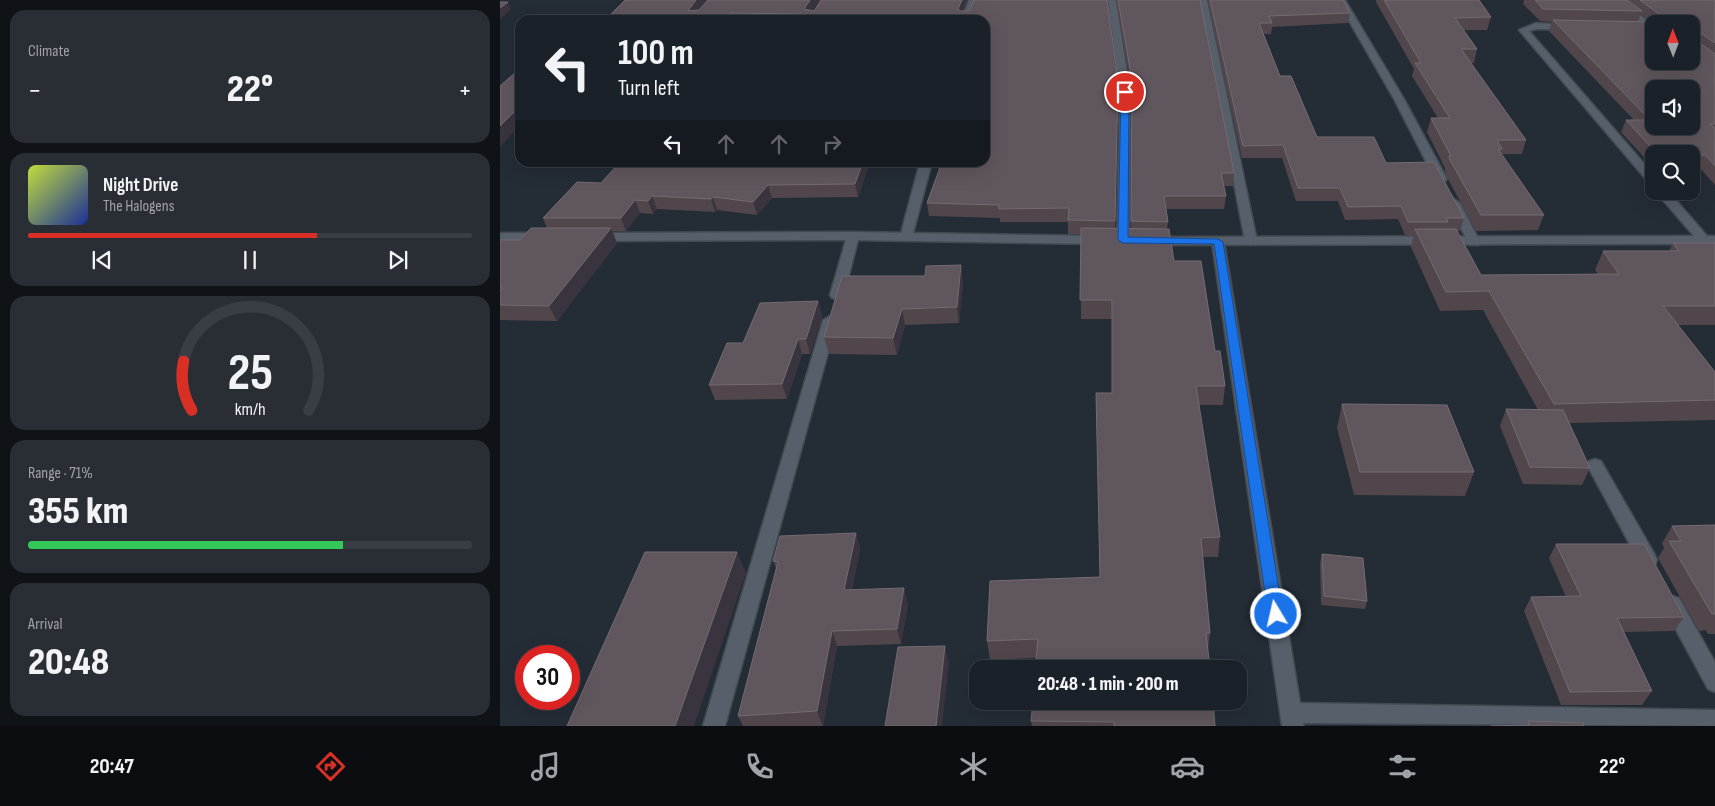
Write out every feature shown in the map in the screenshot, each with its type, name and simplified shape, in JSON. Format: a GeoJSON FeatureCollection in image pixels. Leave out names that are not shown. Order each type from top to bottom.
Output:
{"type":"FeatureCollection","features":[{"type":"Feature","properties":{"kind":"street"},"geometry":{"type":"LineString","coordinates":[[967,15],[973,0]]}},
{"type":"Feature","properties":{"kind":"street"},"geometry":{"type":"LineString","coordinates":[[1112,0],[1125,92],[1132,240]]}},
{"type":"Feature","properties":{"kind":"street"},"geometry":{"type":"LineString","coordinates":[[1203,0],[1251,241]]}},
{"type":"Feature","properties":{"kind":"street"},"geometry":{"type":"LineString","coordinates":[[1340,0],[1400,99],[1474,242]]}},
{"type":"Feature","properties":{"kind":"street"},"geometry":{"type":"LineString","coordinates":[[1614,0],[1645,23]]}},
{"type":"Feature","properties":{"kind":"street"},"geometry":{"type":"LineString","coordinates":[[1584,27],[1536,26],[1523,30],[1645,172]]}},
{"type":"Feature","properties":{"kind":"street"},"geometry":{"type":"LineString","coordinates":[[1632,28],[1645,29]]}},
{"type":"Feature","properties":{"kind":"street"},"geometry":{"type":"LineString","coordinates":[[906,237],[925,167]]}},
{"type":"Feature","properties":{"kind":"street"},"geometry":{"type":"LineString","coordinates":[[1671,200],[1709,240]]}},
{"type":"Feature","properties":{"kind":"street"},"geometry":{"type":"LineString","coordinates":[[580,237],[853,236],[1218,242],[1709,240]]}},
{"type":"Feature","properties":{"kind":"street"},"geometry":{"type":"LineString","coordinates":[[714,726],[853,236]]}},
{"type":"Feature","properties":{"kind":"street"},"geometry":{"type":"LineString","coordinates":[[501,238],[550,237]]}},
{"type":"Feature","properties":{"kind":"street"},"geometry":{"type":"LineString","coordinates":[[1218,242],[1292,719],[1715,720]]}},
{"type":"Feature","properties":{"kind":"street"},"geometry":{"type":"LineString","coordinates":[[1595,465],[1715,682]]}},
{"type":"Feature","properties":{"kind":"building"},"geometry":{"type":"Polygon","coordinates":[[[625,0],[696,0],[688,11],[699,10],[708,0],[810,0],[804,9],[814,11],[821,0],[962,0],[958,9],[960,11],[969,11],[974,0],[1107,0],[1118,80],[1115,221],[1068,220],[1069,208],[999,209],[999,205],[927,203],[940,167],[990,167],[990,15],[731,13],[729,15],[610,15],[625,0]]]}},
{"type":"Feature","properties":{"kind":"building"},"geometry":{"type":"Polygon","coordinates":[[[1118,0],[1200,0],[1234,173],[1221,173],[1226,196],[1164,196],[1168,222],[1131,221],[1132,80],[1118,0]]]}},
{"type":"Feature","properties":{"kind":"building"},"geometry":{"type":"Polygon","coordinates":[[[1210,0],[1343,0],[1350,13],[1269,16],[1272,23],[1259,23],[1280,76],[1291,76],[1317,137],[1374,137],[1386,163],[1434,162],[1464,218],[1446,218],[1448,222],[1408,222],[1401,206],[1348,207],[1340,188],[1298,188],[1283,145],[1243,146],[1210,0]]]}},
{"type":"Feature","properties":{"kind":"building"},"geometry":{"type":"Polygon","coordinates":[[[1384,0],[1479,0],[1491,17],[1455,18],[1477,49],[1461,49],[1526,140],[1497,140],[1502,149],[1498,149],[1544,215],[1481,215],[1450,160],[1449,156],[1451,156],[1431,118],[1450,118],[1415,63],[1421,63],[1384,0]]]}},
{"type":"Feature","properties":{"kind":"building"},"geometry":{"type":"Polygon","coordinates":[[[1535,0],[1627,0],[1642,11],[1543,9],[1535,0]]]}},
{"type":"Feature","properties":{"kind":"building"},"geometry":{"type":"Polygon","coordinates":[[[1640,0],[1715,0],[1715,43],[1700,32],[1700,15],[1659,15],[1640,0]]]}},
{"type":"Feature","properties":{"kind":"building"},"geometry":{"type":"Polygon","coordinates":[[[500,2],[508,2],[500,8],[500,2]]]}},
{"type":"Feature","properties":{"kind":"building"},"geometry":{"type":"Polygon","coordinates":[[[1553,20],[1645,22],[1645,70],[1700,70],[1700,43],[1715,54],[1715,124],[1710,124],[1715,128],[1715,166],[1705,155],[1700,155],[1700,145],[1649,145],[1626,120],[1645,120],[1645,135],[1700,135],[1700,80],[1645,80],[1645,115],[1553,20]]]}},
{"type":"Feature","properties":{"kind":"building"},"geometry":{"type":"Polygon","coordinates":[[[515,73],[515,111],[500,126],[500,86],[515,73]]]}},
{"type":"Feature","properties":{"kind":"building"},"geometry":{"type":"Polygon","coordinates":[[[615,167],[861,167],[855,184],[768,185],[753,202],[713,197],[711,199],[652,196],[648,201],[635,200],[621,218],[543,218],[577,182],[601,183],[615,167]]]}},
{"type":"Feature","properties":{"kind":"building"},"geometry":{"type":"Polygon","coordinates":[[[531,228],[611,228],[549,306],[500,305],[500,291],[503,288],[500,288],[500,240],[520,240],[531,228]]]}},
{"type":"Feature","properties":{"kind":"building"},"geometry":{"type":"Polygon","coordinates":[[[1081,228],[1169,229],[1174,261],[1201,261],[1215,351],[1220,351],[1225,386],[1196,386],[1220,537],[1201,538],[1210,633],[1206,633],[1209,660],[1036,660],[1038,639],[987,641],[990,581],[1100,577],[1096,393],[1112,393],[1112,300],[1080,300],[1081,228]]]}},
{"type":"Feature","properties":{"kind":"building"},"geometry":{"type":"Polygon","coordinates":[[[1415,229],[1456,229],[1481,275],[1619,274],[1603,251],[1679,251],[1673,243],[1715,243],[1715,306],[1663,306],[1715,372],[1715,400],[1554,404],[1489,291],[1446,292],[1415,229]]]}},
{"type":"Feature","properties":{"kind":"building"},"geometry":{"type":"Polygon","coordinates":[[[961,265],[957,307],[902,309],[893,338],[824,337],[842,276],[925,276],[926,266],[961,265]]]}},
{"type":"Feature","properties":{"kind":"building"},"geometry":{"type":"Polygon","coordinates":[[[818,301],[806,339],[798,339],[782,384],[709,385],[727,343],[743,343],[760,303],[818,301]]]}},
{"type":"Feature","properties":{"kind":"building"},"geometry":{"type":"Polygon","coordinates":[[[1342,404],[1447,405],[1474,472],[1360,472],[1342,404]]]}},
{"type":"Feature","properties":{"kind":"building"},"geometry":{"type":"Polygon","coordinates":[[[1506,409],[1563,410],[1590,468],[1530,467],[1506,409]]]}},
{"type":"Feature","properties":{"kind":"building"},"geometry":{"type":"Polygon","coordinates":[[[1715,525],[1715,614],[1712,614],[1669,541],[1681,541],[1672,526],[1715,525]]]}},
{"type":"Feature","properties":{"kind":"building"},"geometry":{"type":"Polygon","coordinates":[[[856,533],[844,590],[904,588],[897,629],[832,631],[817,711],[738,716],[778,562],[773,561],[780,536],[856,533]]]}},
{"type":"Feature","properties":{"kind":"building"},"geometry":{"type":"Polygon","coordinates":[[[1556,544],[1644,544],[1684,617],[1617,618],[1652,691],[1570,692],[1531,597],[1581,596],[1556,544]]]}},
{"type":"Feature","properties":{"kind":"building"},"geometry":{"type":"Polygon","coordinates":[[[645,552],[737,552],[675,726],[567,726],[574,710],[580,710],[580,697],[645,552]]]}},
{"type":"Feature","properties":{"kind":"building"},"geometry":{"type":"Polygon","coordinates":[[[1322,554],[1363,558],[1367,601],[1324,596],[1322,554]]]}},
{"type":"Feature","properties":{"kind":"building"},"geometry":{"type":"Polygon","coordinates":[[[945,646],[936,726],[885,726],[898,647],[945,646]]]}},
{"type":"Feature","properties":{"kind":"building"},"geometry":{"type":"Polygon","coordinates":[[[1032,710],[1214,710],[1215,726],[1114,726],[1114,722],[1031,721],[1032,710]]]}},
{"type":"Feature","properties":{"kind":"building"},"geometry":{"type":"Polygon","coordinates":[[[1528,721],[1583,723],[1584,726],[1491,726],[1529,725],[1528,721]]]}},
{"type":"Feature","properties":{"kind":"route"},"geometry":{"type":"LineString","coordinates":[[1125,92],[1123,240],[1218,242],[1276,614]]}}]}
